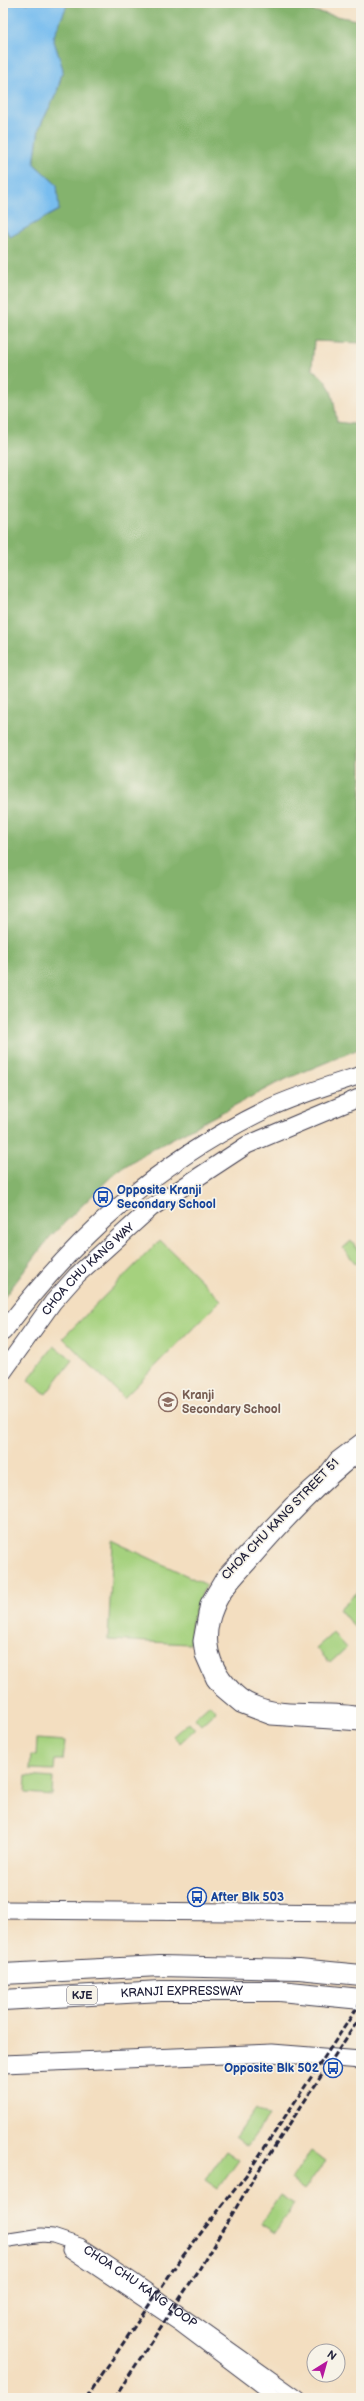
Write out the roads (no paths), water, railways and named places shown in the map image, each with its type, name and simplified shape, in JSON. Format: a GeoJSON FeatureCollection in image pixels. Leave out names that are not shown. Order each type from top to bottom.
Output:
{"type":"FeatureCollection","features":[{"type":"Feature","properties":{"kind":"highway","name":"KRANJI EXPRESSWAY"},"geometry":{"type":"LineString","coordinates":[[3,1974],[160,1966],[299,1969],[361,1975]]}},
{"type":"Feature","properties":{"kind":"highway","name":"KRANJI EXPRESSWAY"},"geometry":{"type":"LineString","coordinates":[[3,2000],[160,1991],[280,1991],[361,1999]]}},
{"type":"Feature","properties":{"kind":"main road","name":"CHOA CHU KANG WAY"},"geometry":{"type":"LineString","coordinates":[[3,1332],[37,1287],[68,1253],[125,1200],[169,1167],[208,1142],[268,1109],[361,1075]]}},
{"type":"Feature","properties":{"kind":"main road","name":"CHOA CHU KANG WAY"},"geometry":{"type":"LineString","coordinates":[[3,1372],[48,1308],[77,1275],[151,1208],[247,1145],[361,1097]]}},
{"type":"Feature","properties":{"kind":"main road"},"geometry":{"type":"LineString","coordinates":[[3,1910],[361,1913]]}},
{"type":"Feature","properties":{"kind":"main road"},"geometry":{"type":"LineString","coordinates":[[3,2064],[272,2053],[361,2060]]}},
{"type":"Feature","properties":{"kind":"street","name":"CHOA CHU KANG STREET 51"},"geometry":{"type":"LineString","coordinates":[[361,1440],[336,1459],[324,1475],[291,1504],[223,1576],[207,1603],[200,1641],[202,1655],[213,1680],[221,1690],[240,1706],[271,1718],[361,1724]]}},
{"type":"Feature","properties":{"kind":"street","name":"CHOA CHU KANG STREET 51"},"geometry":{"type":"LineString","coordinates":[[361,1453],[308,1498],[232,1584],[217,1607],[210,1643],[212,1654],[219,1671],[237,1692],[254,1703],[280,1709],[361,1714]]}},
{"type":"Feature","properties":{"kind":"street","name":"CHOA CHU KANG LOOP"},"geometry":{"type":"LineString","coordinates":[[3,2250],[23,2242],[54,2236],[80,2245],[261,2378],[277,2398]]}},
{"type":"Feature","properties":{"kind":"street","name":"CHOA CHU KANG LOOP"},"geometry":{"type":"LineString","coordinates":[[3,2241],[50,2244],[72,2251],[261,2378],[300,2398]]}},
{"type":"Feature","properties":{"kind":"street"},"geometry":{"type":"LineString","coordinates":[[80,2245],[92,2260],[93,2265]]}},
{"type":"Feature","properties":{"kind":"water"},"geometry":{"type":"Polygon","coordinates":[[[3,3],[68,3],[53,38],[63,69],[57,92],[39,128],[34,164],[57,185],[59,210],[10,237],[3,225],[3,3]]]}},
{"type":"Feature","properties":{"kind":"railway"},"geometry":{"type":"LineString","coordinates":[[86,2398],[179,2261],[247,2174],[361,2002]]}},
{"type":"Feature","properties":{"kind":"railway"},"geometry":{"type":"LineString","coordinates":[[114,2398],[200,2268],[255,2176],[361,2016]]}},
{"type":"Feature","properties":{"kind":"place","name":"Opposite Kranji Secondary School"},"geometry":{"type":"Point","coordinates":[103,1197]}},
{"type":"Feature","properties":{"kind":"place","name":"Kranji Secondary School"},"geometry":{"type":"Point","coordinates":[168,1402]}},
{"type":"Feature","properties":{"kind":"place","name":"After Blk 503"},"geometry":{"type":"Point","coordinates":[197,1897]}},
{"type":"Feature","properties":{"kind":"place","name":"Opposite Blk 502"},"geometry":{"type":"Point","coordinates":[333,2068]}}]}
